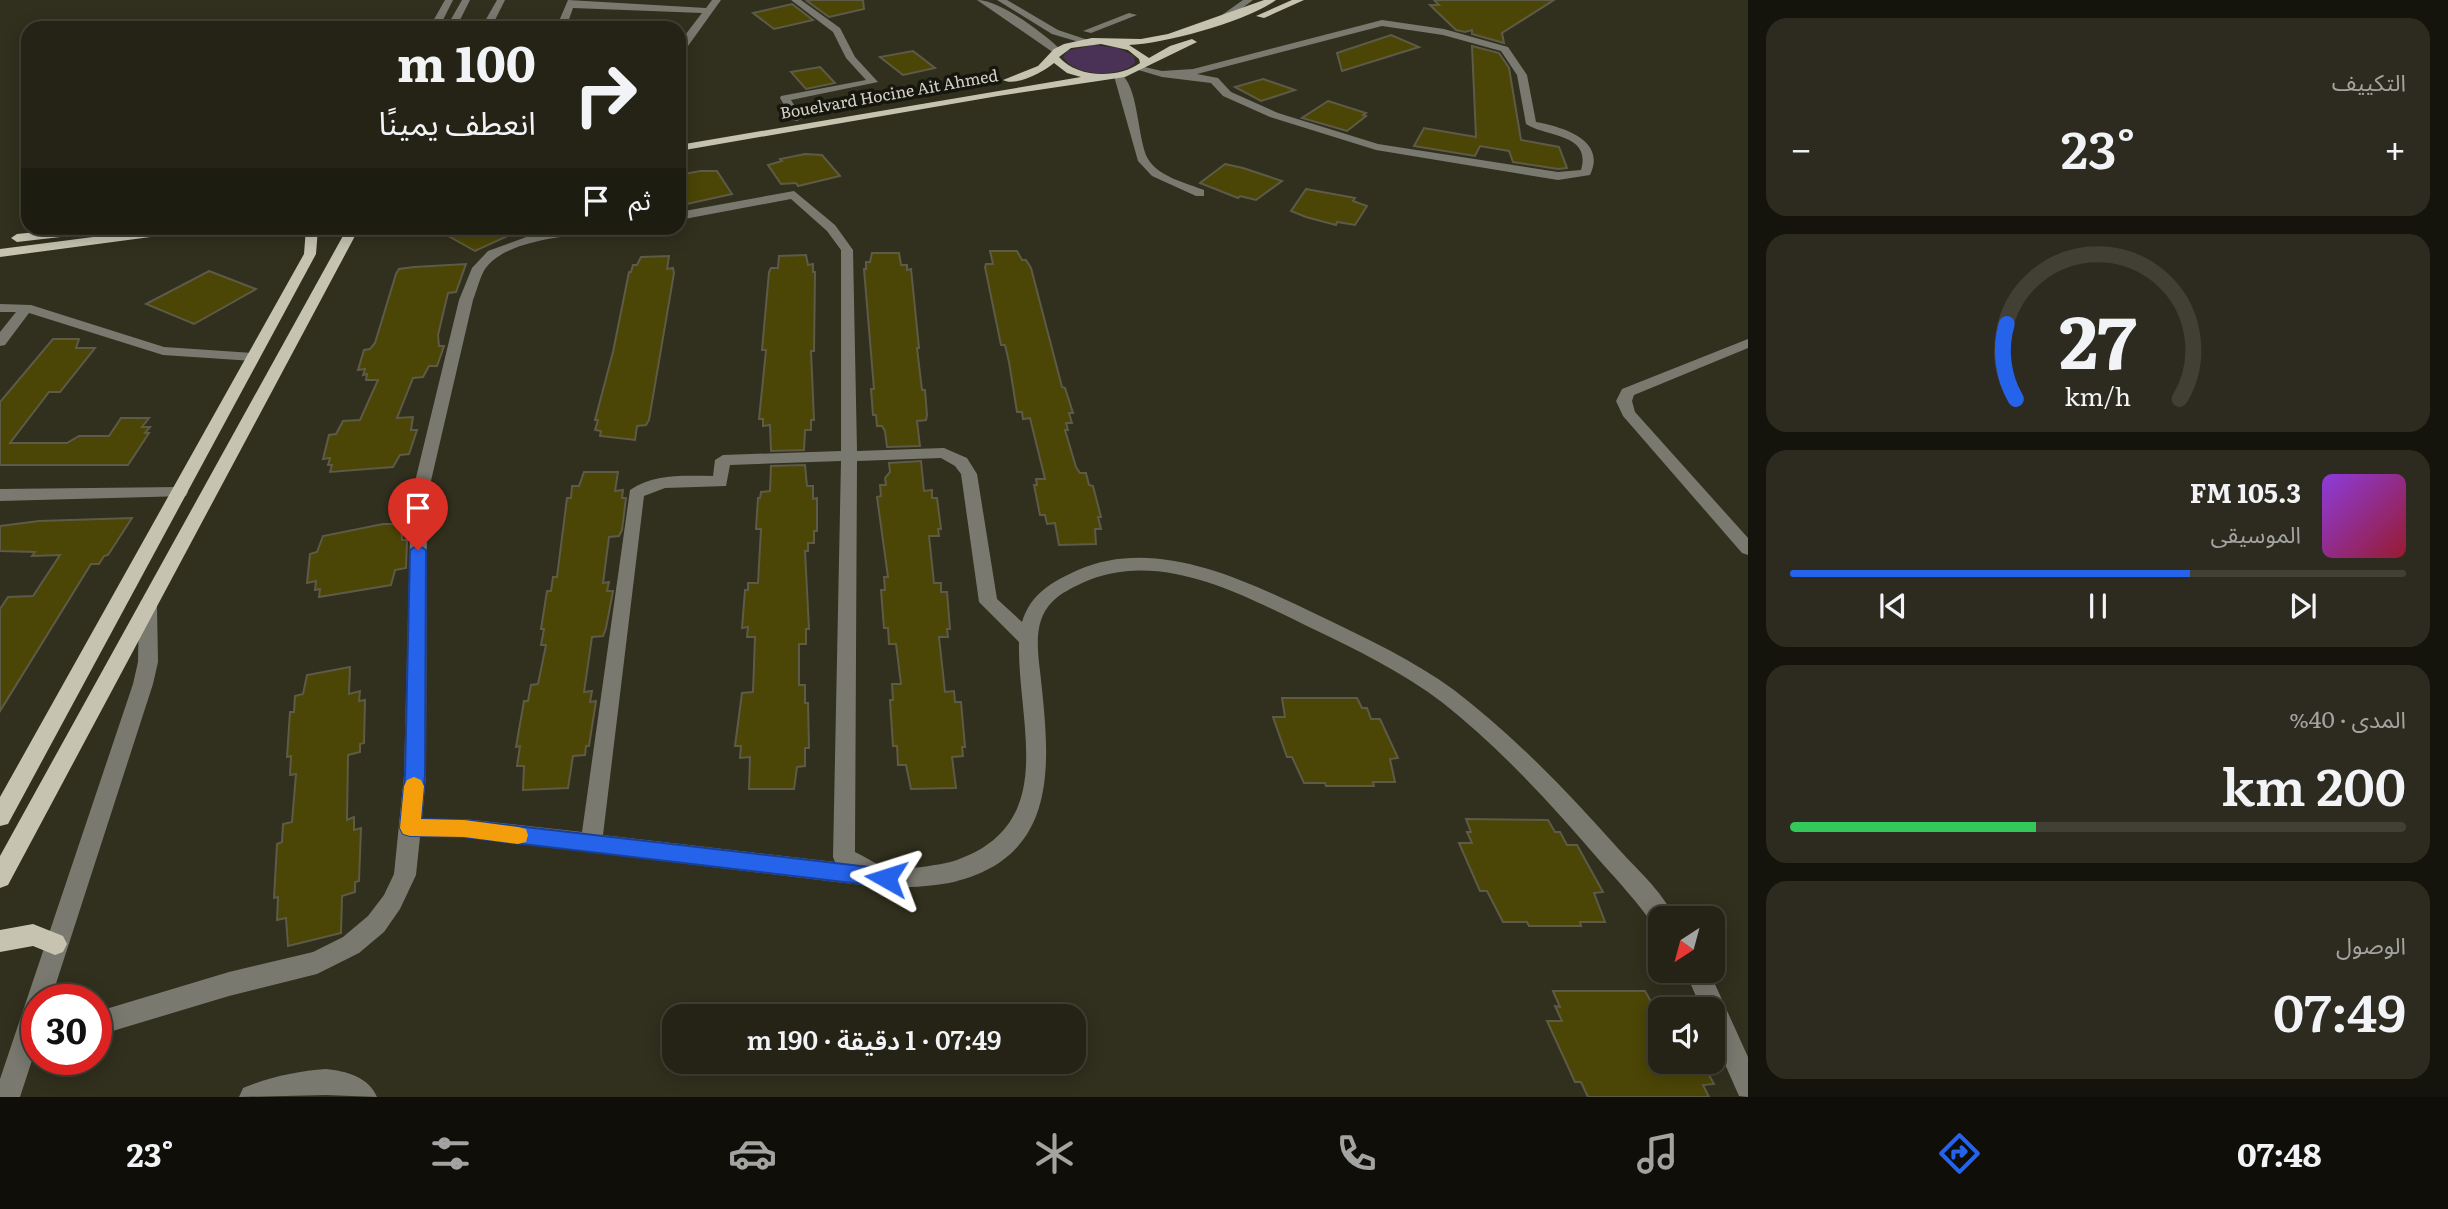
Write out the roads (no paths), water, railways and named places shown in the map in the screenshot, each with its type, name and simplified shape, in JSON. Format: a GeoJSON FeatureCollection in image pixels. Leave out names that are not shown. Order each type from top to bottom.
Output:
{"type":"FeatureCollection","features":[{"type":"Feature","properties":{"kind":"main road"},"geometry":{"type":"LineString","coordinates":[[686,136],[1009,80],[1042,68],[1064,46],[1094,39],[1150,41],[1272,0]]}},
{"type":"Feature","properties":{"kind":"main road"},"geometry":{"type":"LineString","coordinates":[[1055,54],[1065,68],[1119,76],[1173,48],[1300,0]]}},
{"type":"Feature","properties":{"kind":"main road"},"geometry":{"type":"LineString","coordinates":[[1094,39],[1131,48],[1144,58],[1142,66]]}},
{"type":"Feature","properties":{"kind":"main road","name":"Bouelvard Hocine Ait Ahmed"},"geometry":{"type":"LineString","coordinates":[[686,147],[890,113],[1028,86],[1105,76]]}},
{"type":"Feature","properties":{"kind":"main road"},"geometry":{"type":"LineString","coordinates":[[0,240],[43,235]]}},
{"type":"Feature","properties":{"kind":"main road"},"geometry":{"type":"LineString","coordinates":[[0,253],[135,235]]}},
{"type":"Feature","properties":{"kind":"main road"},"geometry":{"type":"LineString","coordinates":[[0,817],[310,254],[311,235]]}},
{"type":"Feature","properties":{"kind":"main road"},"geometry":{"type":"LineString","coordinates":[[0,878],[349,235]]}},
{"type":"Feature","properties":{"kind":"main road"},"geometry":{"type":"LineString","coordinates":[[0,941],[33,935],[55,944]]}},
{"type":"Feature","properties":{"kind":"street"},"geometry":{"type":"LineString","coordinates":[[437,21],[449,0]]}},
{"type":"Feature","properties":{"kind":"street"},"geometry":{"type":"LineString","coordinates":[[455,21],[466,0]]}},
{"type":"Feature","properties":{"kind":"street"},"geometry":{"type":"LineString","coordinates":[[490,21],[501,0]]}},
{"type":"Feature","properties":{"kind":"street"},"geometry":{"type":"LineString","coordinates":[[686,43],[717,0]]}},
{"type":"Feature","properties":{"kind":"street"},"geometry":{"type":"LineString","coordinates":[[795,0],[837,30],[851,58],[873,82],[785,98],[797,118]]}},
{"type":"Feature","properties":{"kind":"street"},"geometry":{"type":"LineString","coordinates":[[981,0],[1000,10],[1055,54]]}},
{"type":"Feature","properties":{"kind":"street"},"geometry":{"type":"LineString","coordinates":[[1001,0],[1055,32],[1094,39],[1132,15]]}},
{"type":"Feature","properties":{"kind":"street"},"geometry":{"type":"LineString","coordinates":[[1222,19],[1249,0]]}},
{"type":"Feature","properties":{"kind":"street"},"geometry":{"type":"LineString","coordinates":[[564,21],[571,2],[708,11]]}},
{"type":"Feature","properties":{"kind":"street"},"geometry":{"type":"LineString","coordinates":[[1142,66],[1177,74],[1214,80],[1227,94],[1274,115],[1376,147],[1558,176],[1586,173],[1589,167],[1585,150],[1577,138],[1560,130],[1531,124],[1522,75],[1505,49],[1444,32],[1382,23],[1257,57],[1177,74]]}},
{"type":"Feature","properties":{"kind":"street"},"geometry":{"type":"LineString","coordinates":[[1073,29],[1094,39]]}},
{"type":"Feature","properties":{"kind":"street"},"geometry":{"type":"LineString","coordinates":[[1119,76],[1130,107],[1142,159],[1156,174],[1200,193]]}},
{"type":"Feature","properties":{"kind":"street"},"geometry":{"type":"LineString","coordinates":[[686,215],[794,195],[842,239],[847,250],[849,456],[844,857],[886,878]]}},
{"type":"Feature","properties":{"kind":"street"},"geometry":{"type":"LineString","coordinates":[[112,1019],[229,984],[317,963],[351,945],[376,924],[392,902],[405,875],[415,775],[419,498],[466,300],[479,268],[493,254],[537,237],[551,235]]}},
{"type":"Feature","properties":{"kind":"street"},"geometry":{"type":"LineString","coordinates":[[0,308],[26,308],[163,351],[253,357]]}},
{"type":"Feature","properties":{"kind":"street"},"geometry":{"type":"LineString","coordinates":[[0,342],[26,308]]}},
{"type":"Feature","properties":{"kind":"street"},"geometry":{"type":"LineString","coordinates":[[1748,343],[1627,392],[1624,401],[1628,413],[1748,548]]}},
{"type":"Feature","properties":{"kind":"street"},"geometry":{"type":"LineString","coordinates":[[591,845],[636,494],[644,487],[661,483],[720,481],[723,460],[944,453],[961,462],[969,474],[988,602],[1027,638]]}},
{"type":"Feature","properties":{"kind":"street"},"geometry":{"type":"LineString","coordinates":[[0,495],[180,492]]}},
{"type":"Feature","properties":{"kind":"street"},"geometry":{"type":"LineString","coordinates":[[410,828],[464,828],[886,878],[953,872],[995,856],[1021,832],[1034,798],[1038,751],[1027,638],[1033,614],[1047,595],[1079,575],[1111,567],[1154,566],[1191,572],[1258,594],[1359,642],[1441,690],[1517,755],[1550,788],[1652,906]]}},
{"type":"Feature","properties":{"kind":"street"},"geometry":{"type":"LineString","coordinates":[[43,984],[143,684],[148,662],[148,606]]}},
{"type":"Feature","properties":{"kind":"street"},"geometry":{"type":"LineString","coordinates":[[1703,984],[1748,1087]]}},
{"type":"Feature","properties":{"kind":"street"},"geometry":{"type":"LineString","coordinates":[[7,1097],[21,1066]]}},
{"type":"Feature","properties":{"kind":"street"},"geometry":{"type":"LineString","coordinates":[[252,1097],[327,1081],[354,1086],[364,1097]]}}]}
